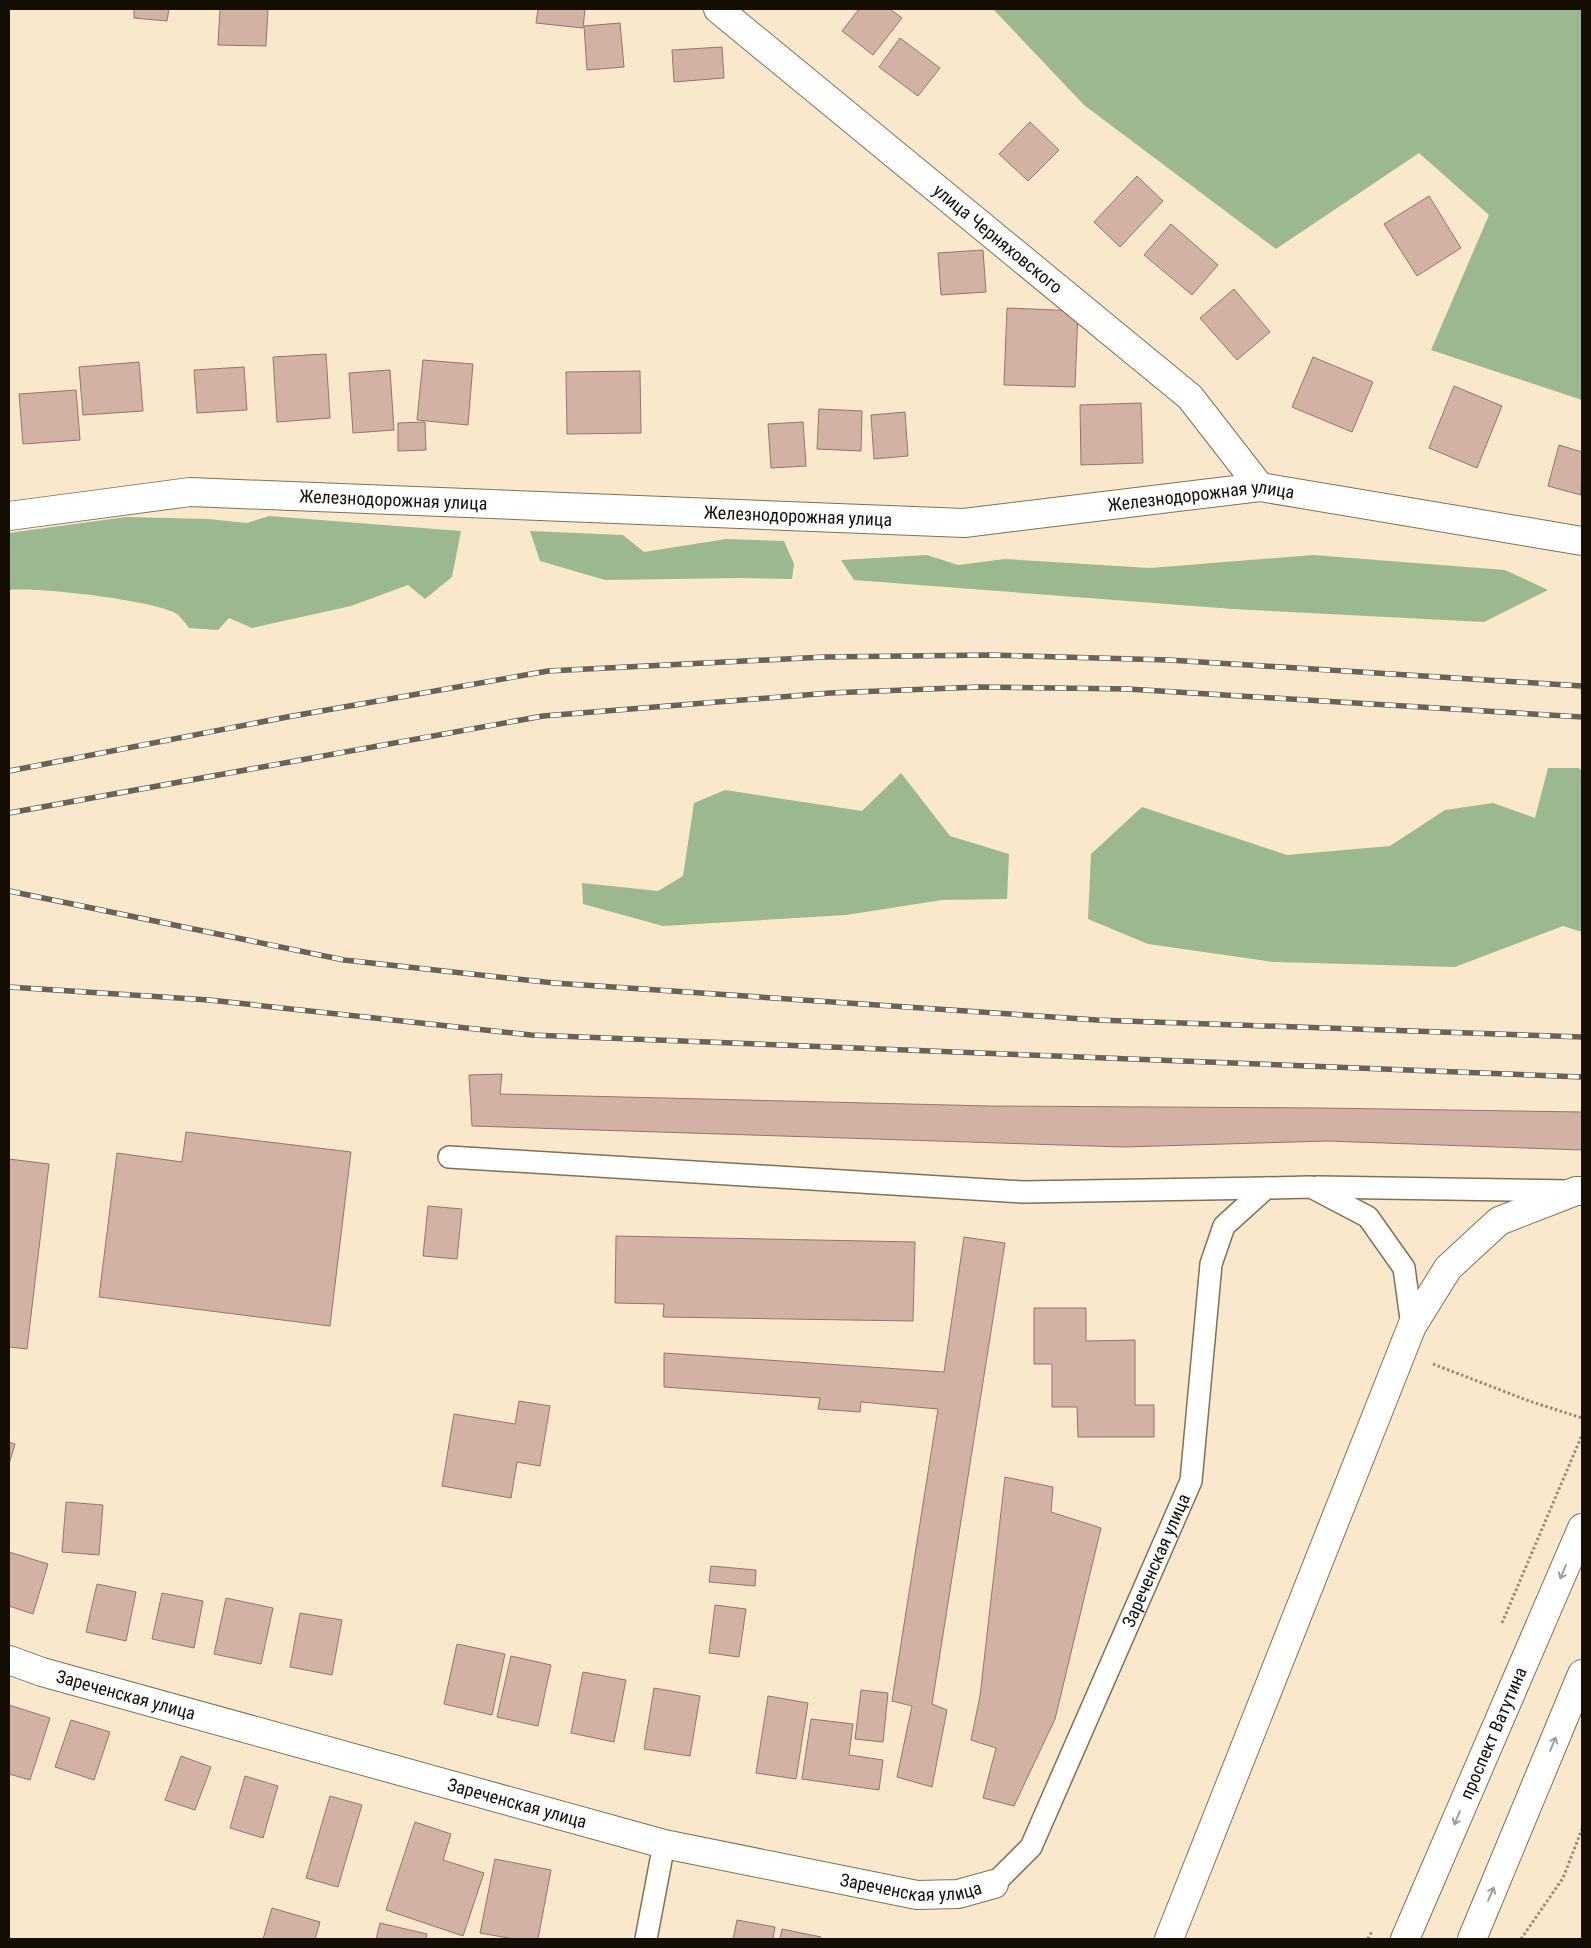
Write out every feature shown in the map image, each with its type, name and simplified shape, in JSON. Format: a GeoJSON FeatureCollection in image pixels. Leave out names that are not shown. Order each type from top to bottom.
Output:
{"type":"FeatureCollection","features":[{"type":"Feature","properties":{"kind":"street","name":"улица Черняховского"},"geometry":{"type":"LineString","coordinates":[[718,9],[1190,397],[1260,487]]}},
{"type":"Feature","properties":{"kind":"street","name":"Железнодорожная улица"},"geometry":{"type":"LineString","coordinates":[[9,516],[190,492],[964,523],[1260,487],[1582,541]]}},
{"type":"Feature","properties":{"kind":"street"},"geometry":{"type":"LineString","coordinates":[[1169,1939],[1412,1326],[1448,1268],[1499,1221],[1579,1191]]}},
{"type":"Feature","properties":{"kind":"street","name":"проспект Ватутина"},"geometry":{"type":"LineString","coordinates":[[1405,1939],[1582,1528]]}},
{"type":"Feature","properties":{"kind":"street","name":"Зареченская улица"},"geometry":{"type":"LineString","coordinates":[[9,1660],[42,1672],[664,1844],[917,1896],[958,1894],[994,1884]]}},
{"type":"Feature","properties":{"kind":"street"},"geometry":{"type":"LineString","coordinates":[[1472,1939],[1582,1674]]}},
{"type":"Feature","properties":{"kind":"lane"},"geometry":{"type":"LineString","coordinates":[[449,1157],[1024,1192],[1311,1187],[1579,1191]]}},
{"type":"Feature","properties":{"kind":"lane"},"geometry":{"type":"LineString","coordinates":[[1311,1187],[1368,1217],[1404,1268],[1412,1326]]}},
{"type":"Feature","properties":{"kind":"lane","name":"Зареченская улица"},"geometry":{"type":"LineString","coordinates":[[994,1884],[1031,1848],[1191,1481],[1211,1264],[1224,1226],[1266,1188]]}},
{"type":"Feature","properties":{"kind":"lane"},"geometry":{"type":"LineString","coordinates":[[646,1939],[664,1844]]}},
{"type":"Feature","properties":{"kind":"path"},"geometry":{"type":"LineString","coordinates":[[1425,1361],[1529,1401],[1582,1418]]}},
{"type":"Feature","properties":{"kind":"path"},"geometry":{"type":"LineString","coordinates":[[1521,1939],[1563,1878],[1582,1829]]}},
{"type":"Feature","properties":{"kind":"green space"},"geometry":{"type":"Polygon","coordinates":[[[993,9],[1582,9],[1582,400],[1431,350],[1489,215],[1419,153],[1276,249],[1084,105],[993,9]]]}},
{"type":"Feature","properties":{"kind":"green space"},"geometry":{"type":"Polygon","coordinates":[[[269,516],[461,531],[452,577],[425,599],[408,585],[351,606],[252,628],[229,618],[218,630],[189,628],[177,614],[121,599],[44,591],[9,590],[9,533],[126,517],[208,519],[247,523],[269,516]]]}},
{"type":"Feature","properties":{"kind":"green space"},"geometry":{"type":"Polygon","coordinates":[[[530,531],[623,535],[644,552],[726,539],[784,541],[794,564],[792,579],[605,580],[540,561],[530,531]]]}},
{"type":"Feature","properties":{"kind":"green space"},"geometry":{"type":"Polygon","coordinates":[[[927,555],[958,565],[1005,559],[1150,568],[1313,555],[1505,570],[1548,590],[1484,622],[1233,609],[854,580],[841,560],[927,555]]]}},
{"type":"Feature","properties":{"kind":"green space"},"geometry":{"type":"Polygon","coordinates":[[[1548,768],[1579,768],[1582,771],[1582,932],[1563,926],[1455,967],[1274,962],[1148,944],[1088,919],[1091,854],[1142,807],[1287,855],[1390,846],[1445,810],[1493,803],[1535,818],[1548,768]]]}},
{"type":"Feature","properties":{"kind":"green space"},"geometry":{"type":"Polygon","coordinates":[[[901,773],[950,836],[1009,854],[1007,899],[942,900],[846,915],[663,926],[583,904],[582,883],[658,891],[683,876],[694,803],[725,790],[862,811],[901,773]]]}},
{"type":"Feature","properties":{"kind":"building"},"geometry":{"type":"Polygon","coordinates":[[[134,9],[169,9],[167,21],[134,18],[134,9]]]}},
{"type":"Feature","properties":{"kind":"building"},"geometry":{"type":"Polygon","coordinates":[[[220,9],[268,9],[266,46],[218,45],[220,9]]]}},
{"type":"Feature","properties":{"kind":"building"},"geometry":{"type":"Polygon","coordinates":[[[538,9],[585,9],[583,28],[536,23],[538,9]]]}},
{"type":"Feature","properties":{"kind":"building"},"geometry":{"type":"Polygon","coordinates":[[[859,9],[890,9],[902,18],[873,55],[842,31],[859,9]]]}},
{"type":"Feature","properties":{"kind":"building"},"geometry":{"type":"Polygon","coordinates":[[[620,23],[624,67],[587,70],[584,26],[620,23]]]}},
{"type":"Feature","properties":{"kind":"building"},"geometry":{"type":"Polygon","coordinates":[[[900,38],[940,68],[918,96],[879,67],[900,38]]]}},
{"type":"Feature","properties":{"kind":"building"},"geometry":{"type":"Polygon","coordinates":[[[722,47],[724,78],[674,82],[672,50],[722,47]]]}},
{"type":"Feature","properties":{"kind":"building"},"geometry":{"type":"Polygon","coordinates":[[[1030,122],[1059,150],[1028,181],[999,154],[1030,122]]]}},
{"type":"Feature","properties":{"kind":"building"},"geometry":{"type":"Polygon","coordinates":[[[1137,176],[1163,201],[1120,247],[1094,222],[1137,176]]]}},
{"type":"Feature","properties":{"kind":"building"},"geometry":{"type":"Polygon","coordinates":[[[1429,196],[1461,248],[1417,276],[1384,224],[1429,196]]]}},
{"type":"Feature","properties":{"kind":"building"},"geometry":{"type":"Polygon","coordinates":[[[1171,224],[1218,265],[1192,295],[1144,255],[1171,224]]]}},
{"type":"Feature","properties":{"kind":"building"},"geometry":{"type":"Polygon","coordinates":[[[983,250],[986,292],[941,295],[938,253],[983,250]]]}},
{"type":"Feature","properties":{"kind":"building"},"geometry":{"type":"Polygon","coordinates":[[[1234,289],[1270,332],[1237,360],[1200,318],[1234,289]]]}},
{"type":"Feature","properties":{"kind":"building"},"geometry":{"type":"Polygon","coordinates":[[[1007,308],[1078,311],[1075,387],[1004,385],[1007,308]]]}},
{"type":"Feature","properties":{"kind":"building"},"geometry":{"type":"Polygon","coordinates":[[[326,354],[330,418],[277,422],[273,357],[326,354]]]}},
{"type":"Feature","properties":{"kind":"building"},"geometry":{"type":"Polygon","coordinates":[[[1313,357],[1373,382],[1352,432],[1292,407],[1313,357]]]}},
{"type":"Feature","properties":{"kind":"building"},"geometry":{"type":"Polygon","coordinates":[[[423,360],[473,364],[468,425],[417,420],[423,360]]]}},
{"type":"Feature","properties":{"kind":"building"},"geometry":{"type":"Polygon","coordinates":[[[139,362],[143,411],[83,415],[79,367],[139,362]]]}},
{"type":"Feature","properties":{"kind":"building"},"geometry":{"type":"Polygon","coordinates":[[[244,367],[247,410],[197,413],[194,370],[244,367]]]}},
{"type":"Feature","properties":{"kind":"building"},"geometry":{"type":"Polygon","coordinates":[[[390,370],[394,430],[353,433],[349,373],[390,370]]]}},
{"type":"Feature","properties":{"kind":"building"},"geometry":{"type":"Polygon","coordinates":[[[640,371],[641,433],[567,434],[566,372],[640,371]]]}},
{"type":"Feature","properties":{"kind":"building"},"geometry":{"type":"Polygon","coordinates":[[[1454,386],[1502,406],[1477,468],[1429,448],[1454,386]]]}},
{"type":"Feature","properties":{"kind":"building"},"geometry":{"type":"Polygon","coordinates":[[[76,390],[80,440],[23,444],[19,394],[76,390]]]}},
{"type":"Feature","properties":{"kind":"building"},"geometry":{"type":"Polygon","coordinates":[[[1141,403],[1143,463],[1081,465],[1080,405],[1141,403]]]}},
{"type":"Feature","properties":{"kind":"building"},"geometry":{"type":"Polygon","coordinates":[[[819,409],[862,411],[861,451],[817,449],[819,409]]]}},
{"type":"Feature","properties":{"kind":"building"},"geometry":{"type":"Polygon","coordinates":[[[905,412],[908,456],[874,459],[871,415],[905,412]]]}},
{"type":"Feature","properties":{"kind":"building"},"geometry":{"type":"Polygon","coordinates":[[[425,422],[426,450],[398,451],[398,423],[425,422]]]}},
{"type":"Feature","properties":{"kind":"building"},"geometry":{"type":"Polygon","coordinates":[[[803,422],[806,466],[771,468],[768,424],[803,422]]]}},
{"type":"Feature","properties":{"kind":"building"},"geometry":{"type":"Polygon","coordinates":[[[1559,445],[1582,452],[1581,495],[1548,486],[1559,445]]]}},
{"type":"Feature","properties":{"kind":"building"},"geometry":{"type":"Polygon","coordinates":[[[502,1074],[500,1094],[990,1106],[1582,1112],[1582,1150],[1327,1141],[1123,1147],[472,1126],[469,1075],[502,1074]]]}},
{"type":"Feature","properties":{"kind":"building"},"geometry":{"type":"Polygon","coordinates":[[[186,1132],[351,1152],[330,1326],[99,1297],[117,1153],[182,1162],[186,1132]]]}},
{"type":"Feature","properties":{"kind":"building"},"geometry":{"type":"Polygon","coordinates":[[[9,1159],[49,1164],[27,1349],[9,1347],[9,1159]]]}},
{"type":"Feature","properties":{"kind":"building"},"geometry":{"type":"Polygon","coordinates":[[[428,1206],[462,1209],[457,1259],[423,1256],[428,1206]]]}},
{"type":"Feature","properties":{"kind":"building"},"geometry":{"type":"Polygon","coordinates":[[[616,1236],[915,1242],[913,1321],[663,1317],[664,1304],[615,1303],[616,1236]]]}},
{"type":"Feature","properties":{"kind":"building"},"geometry":{"type":"Polygon","coordinates":[[[964,1237],[1005,1243],[932,1704],[947,1710],[932,1787],[897,1777],[912,1706],[892,1701],[938,1409],[861,1402],[860,1412],[818,1409],[820,1398],[664,1387],[664,1353],[944,1372],[964,1237]]]}},
{"type":"Feature","properties":{"kind":"building"},"geometry":{"type":"Polygon","coordinates":[[[1034,1308],[1086,1308],[1086,1341],[1135,1340],[1135,1405],[1154,1405],[1154,1437],[1078,1437],[1077,1407],[1052,1407],[1052,1364],[1034,1364],[1034,1308]]]}},
{"type":"Feature","properties":{"kind":"building"},"geometry":{"type":"Polygon","coordinates":[[[519,1401],[550,1406],[540,1466],[517,1462],[511,1498],[442,1486],[454,1414],[515,1424],[519,1401]]]}},
{"type":"Feature","properties":{"kind":"building"},"geometry":{"type":"Polygon","coordinates":[[[9,1442],[15,1444],[9,1464],[9,1442]]]}},
{"type":"Feature","properties":{"kind":"building"},"geometry":{"type":"Polygon","coordinates":[[[1005,1477],[1053,1487],[1051,1512],[1101,1528],[1055,1719],[1014,1806],[983,1798],[996,1748],[971,1740],[980,1696],[1005,1477]]]}},
{"type":"Feature","properties":{"kind":"building"},"geometry":{"type":"Polygon","coordinates":[[[66,1502],[103,1505],[99,1555],[62,1552],[66,1502]]]}},
{"type":"Feature","properties":{"kind":"building"},"geometry":{"type":"Polygon","coordinates":[[[9,1552],[48,1564],[33,1614],[9,1606],[9,1552]]]}},
{"type":"Feature","properties":{"kind":"building"},"geometry":{"type":"Polygon","coordinates":[[[711,1566],[756,1570],[755,1586],[709,1582],[711,1566]]]}},
{"type":"Feature","properties":{"kind":"building"},"geometry":{"type":"Polygon","coordinates":[[[97,1584],[136,1592],[126,1641],[86,1632],[97,1584]]]}},
{"type":"Feature","properties":{"kind":"building"},"geometry":{"type":"Polygon","coordinates":[[[162,1593],[203,1601],[194,1648],[152,1639],[162,1593]]]}},
{"type":"Feature","properties":{"kind":"building"},"geometry":{"type":"Polygon","coordinates":[[[226,1598],[273,1608],[261,1664],[214,1654],[226,1598]]]}},
{"type":"Feature","properties":{"kind":"building"},"geometry":{"type":"Polygon","coordinates":[[[715,1605],[746,1609],[739,1657],[709,1653],[715,1605]]]}},
{"type":"Feature","properties":{"kind":"building"},"geometry":{"type":"Polygon","coordinates":[[[300,1613],[342,1620],[332,1675],[290,1667],[300,1613]]]}},
{"type":"Feature","properties":{"kind":"building"},"geometry":{"type":"Polygon","coordinates":[[[457,1644],[505,1654],[492,1715],[444,1704],[457,1644]]]}},
{"type":"Feature","properties":{"kind":"building"},"geometry":{"type":"Polygon","coordinates":[[[511,1656],[551,1665],[538,1726],[497,1717],[511,1656]]]}},
{"type":"Feature","properties":{"kind":"building"},"geometry":{"type":"Polygon","coordinates":[[[583,1672],[626,1680],[614,1742],[571,1733],[583,1672]]]}},
{"type":"Feature","properties":{"kind":"building"},"geometry":{"type":"Polygon","coordinates":[[[654,1688],[700,1696],[690,1756],[644,1749],[654,1688]]]}},
{"type":"Feature","properties":{"kind":"building"},"geometry":{"type":"Polygon","coordinates":[[[861,1690],[888,1693],[883,1742],[855,1739],[861,1690]]]}},
{"type":"Feature","properties":{"kind":"building"},"geometry":{"type":"Polygon","coordinates":[[[768,1696],[808,1703],[796,1779],[756,1773],[768,1696]]]}},
{"type":"Feature","properties":{"kind":"building"},"geometry":{"type":"Polygon","coordinates":[[[9,1705],[50,1718],[30,1780],[9,1774],[9,1705]]]}},
{"type":"Feature","properties":{"kind":"building"},"geometry":{"type":"Polygon","coordinates":[[[811,1719],[853,1724],[849,1755],[883,1760],[879,1790],[802,1779],[811,1719]]]}},
{"type":"Feature","properties":{"kind":"building"},"geometry":{"type":"Polygon","coordinates":[[[71,1720],[110,1732],[94,1780],[55,1767],[71,1720]]]}},
{"type":"Feature","properties":{"kind":"building"},"geometry":{"type":"Polygon","coordinates":[[[181,1756],[211,1767],[195,1810],[165,1800],[181,1756]]]}},
{"type":"Feature","properties":{"kind":"building"},"geometry":{"type":"Polygon","coordinates":[[[245,1776],[278,1786],[263,1838],[230,1828],[245,1776]]]}},
{"type":"Feature","properties":{"kind":"building"},"geometry":{"type":"Polygon","coordinates":[[[330,1796],[362,1805],[338,1887],[306,1878],[330,1796]]]}},
{"type":"Feature","properties":{"kind":"building"},"geometry":{"type":"Polygon","coordinates":[[[415,1822],[451,1834],[443,1860],[484,1873],[463,1936],[386,1910],[415,1822]]]}},
{"type":"Feature","properties":{"kind":"building"},"geometry":{"type":"Polygon","coordinates":[[[495,1859],[551,1870],[538,1939],[514,1939],[480,1933],[495,1859]]]}},
{"type":"Feature","properties":{"kind":"building"},"geometry":{"type":"Polygon","coordinates":[[[272,1908],[320,1922],[315,1939],[263,1939],[272,1908]]]}},
{"type":"Feature","properties":{"kind":"building"},"geometry":{"type":"Polygon","coordinates":[[[737,1920],[775,1927],[773,1939],[733,1939],[737,1920]]]}},
{"type":"Feature","properties":{"kind":"building"},"geometry":{"type":"Polygon","coordinates":[[[380,1923],[427,1934],[426,1939],[376,1939],[380,1923]]]}},
{"type":"Feature","properties":{"kind":"building"},"geometry":{"type":"Polygon","coordinates":[[[782,1929],[821,1937],[820,1939],[780,1939],[782,1929]]]}},
{"type":"Feature","properties":{"kind":"railway"},"geometry":{"type":"LineString","coordinates":[[9,771],[287,717],[548,671],[824,657],[990,655],[1169,660],[1582,686]]}},
{"type":"Feature","properties":{"kind":"railway"},"geometry":{"type":"LineString","coordinates":[[9,813],[543,716],[830,693],[979,687],[1128,689],[1582,717]]}},
{"type":"Feature","properties":{"kind":"railway"},"geometry":{"type":"LineString","coordinates":[[9,891],[344,960],[554,983],[1097,1020],[1582,1037]]}},
{"type":"Feature","properties":{"kind":"railway"},"geometry":{"type":"LineString","coordinates":[[9,987],[209,1000],[531,1035],[1582,1077]]}}]}
